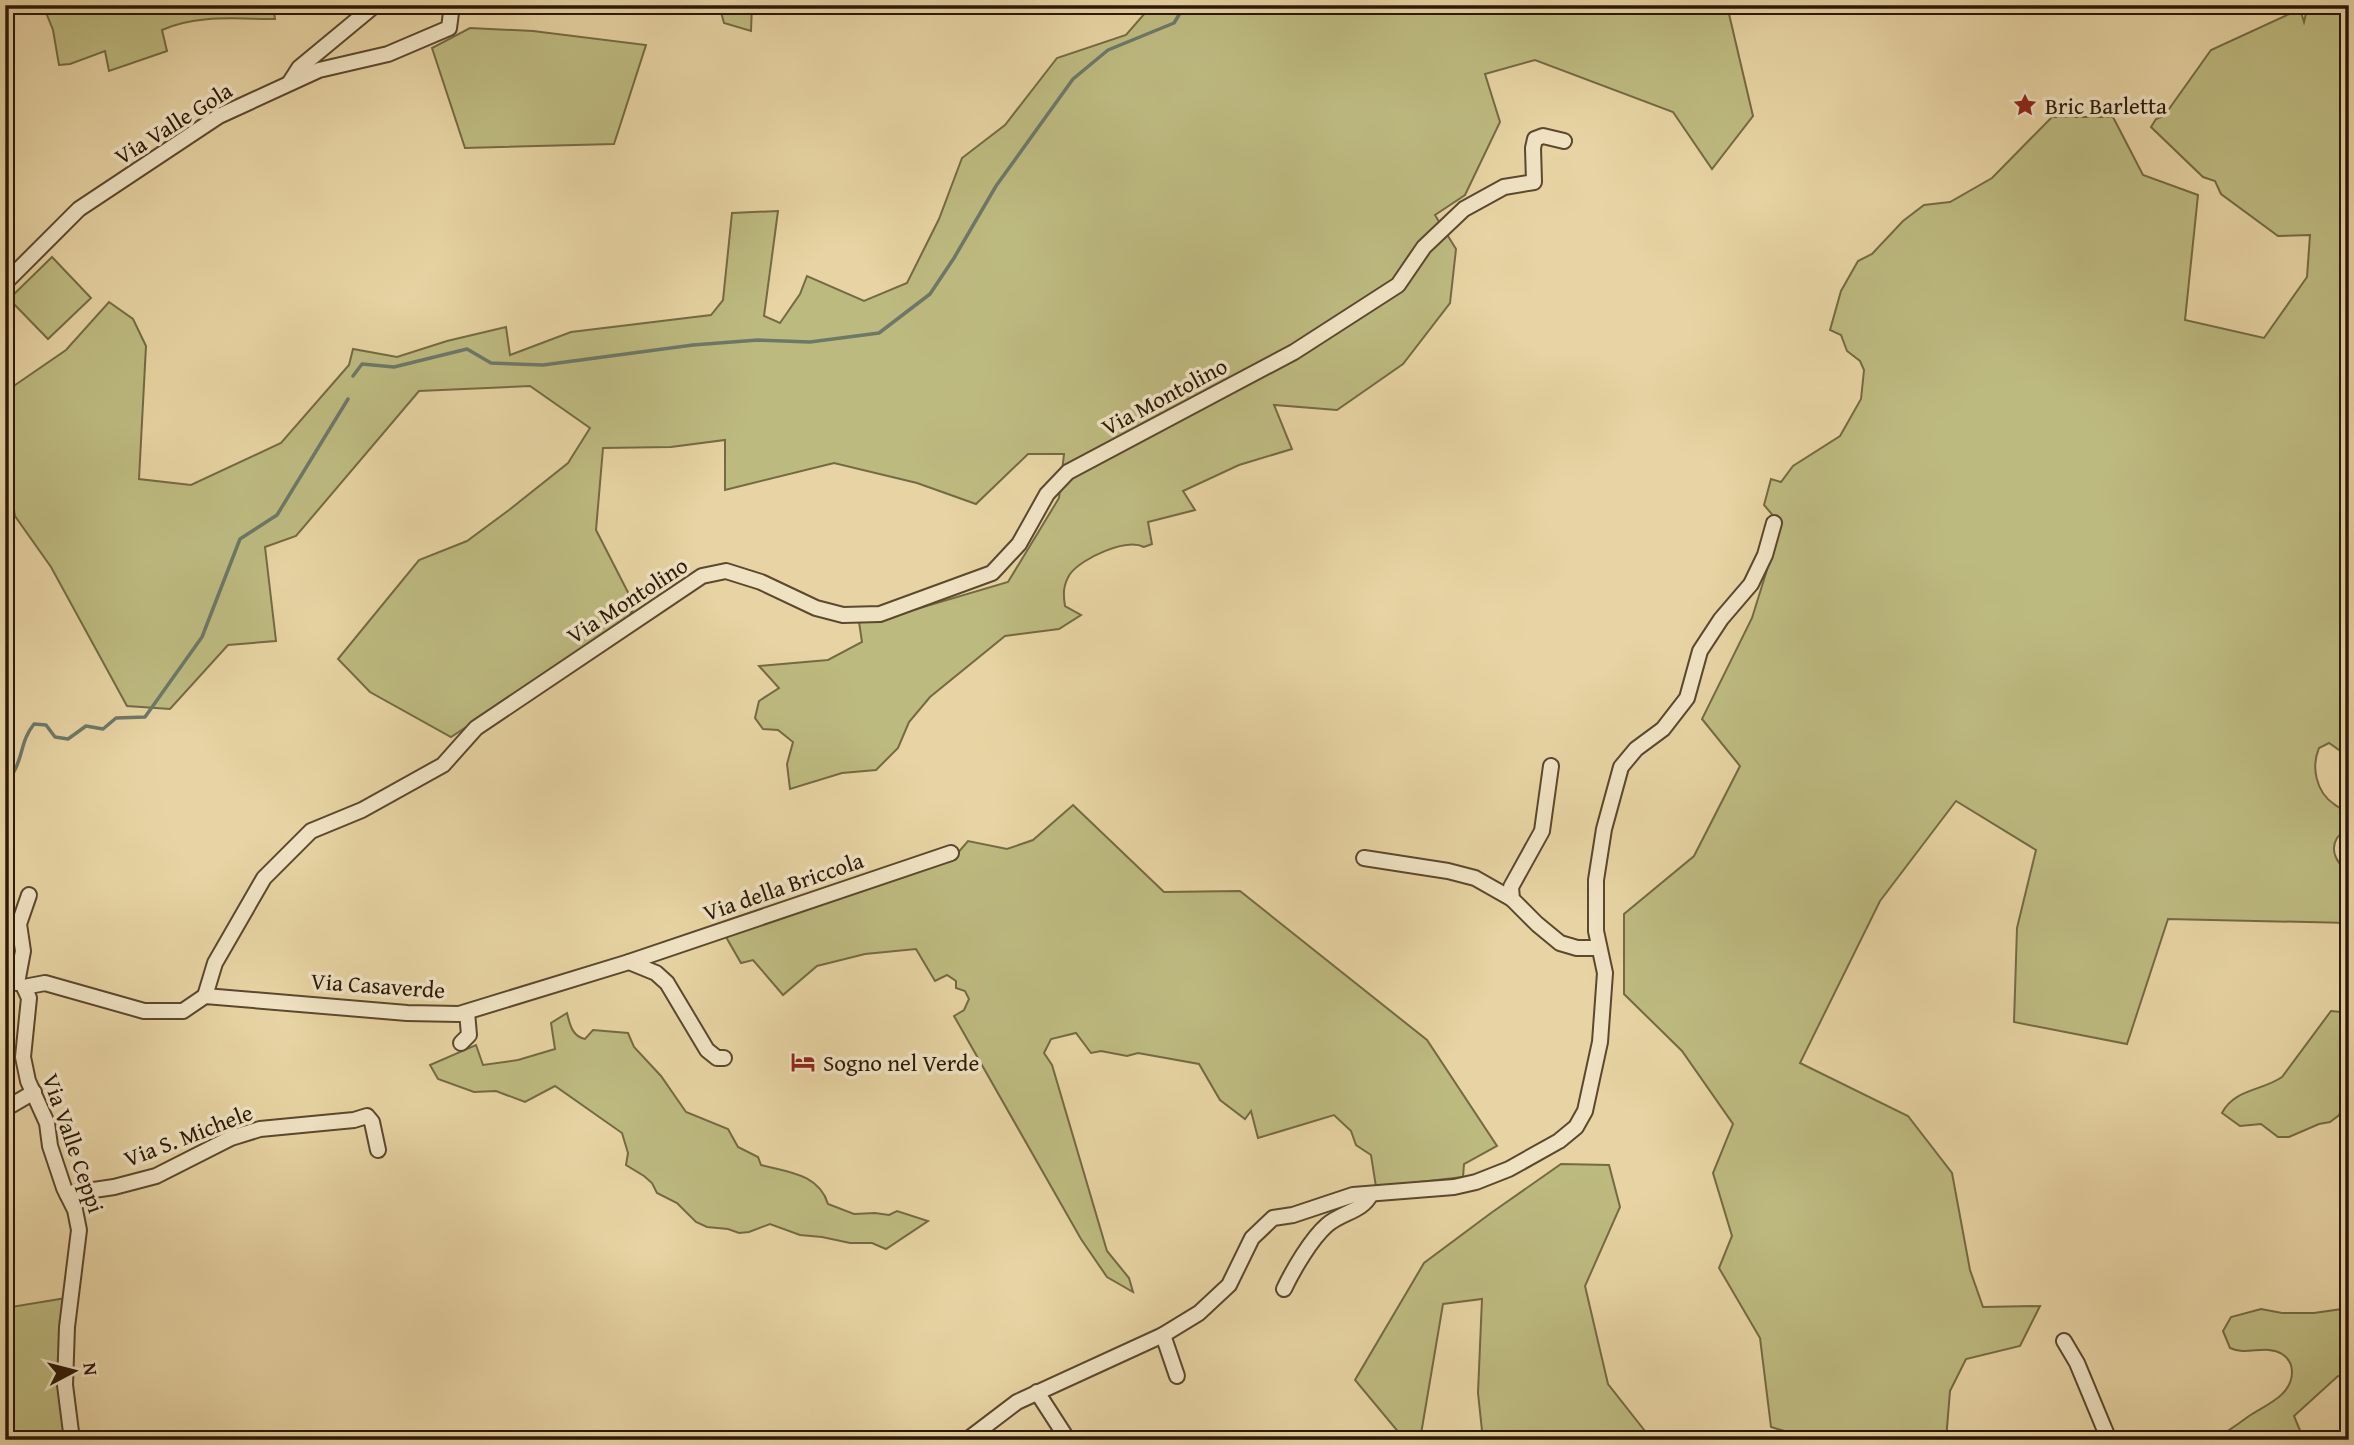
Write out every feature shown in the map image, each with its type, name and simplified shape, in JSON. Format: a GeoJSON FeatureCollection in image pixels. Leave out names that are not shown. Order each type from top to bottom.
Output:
{"type":"FeatureCollection","features":[{"type":"Feature","properties":{"kind":"street"},"geometry":{"type":"LineString","coordinates":[[289,83],[299,68],[375,5]]}},
{"type":"Feature","properties":{"kind":"street","name":"Via Valle Gola"},"geometry":{"type":"LineString","coordinates":[[5,283],[79,209],[219,116],[319,70],[388,54],[449,28],[452,5]]}},
{"type":"Feature","properties":{"kind":"street","name":"Via Montolino"},"geometry":{"type":"LineString","coordinates":[[205,996],[215,963],[264,878],[311,831],[362,810],[443,765],[475,728],[702,576],[726,571],[761,582],[817,608],[843,615],[880,614],[992,573],[1019,544],[1047,494],[1068,472],[1294,352],[1398,285],[1424,247],[1464,209],[1504,187],[1534,182],[1535,139],[1544,136],[1564,141]]}},
{"type":"Feature","properties":{"kind":"street"},"geometry":{"type":"LineString","coordinates":[[967,1440],[1017,1402],[1163,1335],[1199,1313],[1230,1285],[1252,1238],[1273,1218],[1293,1215],[1353,1195],[1454,1187],[1476,1182],[1509,1169],[1559,1141],[1576,1127],[1585,1111],[1600,1042],[1605,973],[1596,931],[1596,880],[1604,829],[1621,767],[1636,749],[1663,729],[1687,698],[1700,651],[1721,619],[1751,584],[1765,555],[1774,523]]}},
{"type":"Feature","properties":{"kind":"street"},"geometry":{"type":"LineString","coordinates":[[1512,899],[1511,887],[1542,831],[1550,765]]}},
{"type":"Feature","properties":{"kind":"street","name":"Via della Briccola"},"geometry":{"type":"LineString","coordinates":[[629,962],[951,853]]}},
{"type":"Feature","properties":{"kind":"street"},"geometry":{"type":"LineString","coordinates":[[1364,858],[1448,871],[1475,878],[1512,899],[1560,943],[1577,948],[1599,948]]}},
{"type":"Feature","properties":{"kind":"street","name":"Via Valle Ceppi"},"geometry":{"type":"LineString","coordinates":[[29,895],[19,924],[23,951],[16,984],[29,998],[23,1057],[28,1080],[47,1123],[51,1146],[75,1210],[79,1230],[67,1328],[65,1385],[72,1440]]}},
{"type":"Feature","properties":{"kind":"street"},"geometry":{"type":"LineString","coordinates":[[629,962],[656,973],[667,983],[707,1050],[717,1058],[724,1058]]}},
{"type":"Feature","properties":{"kind":"street","name":"Via Casaverde"},"geometry":{"type":"LineString","coordinates":[[205,996],[407,1013],[459,1014],[629,962]]}},
{"type":"Feature","properties":{"kind":"street"},"geometry":{"type":"LineString","coordinates":[[16,984],[45,983],[144,1011],[183,1011],[205,996]]}},
{"type":"Feature","properties":{"kind":"street"},"geometry":{"type":"LineString","coordinates":[[461,1043],[469,1035],[467,1012]]}},
{"type":"Feature","properties":{"kind":"street"},"geometry":{"type":"LineString","coordinates":[[5,1109],[34,1092]]}},
{"type":"Feature","properties":{"kind":"street","name":"Via S. Michele"},"geometry":{"type":"LineString","coordinates":[[67,1194],[156,1175],[231,1138],[260,1129],[354,1120],[367,1116],[372,1122],[378,1150]]}},
{"type":"Feature","properties":{"kind":"street"},"geometry":{"type":"LineString","coordinates":[[1284,1289],[1294,1268],[1327,1224],[1366,1203],[1371,1194]]}},
{"type":"Feature","properties":{"kind":"street"},"geometry":{"type":"LineString","coordinates":[[1163,1335],[1177,1376]]}},
{"type":"Feature","properties":{"kind":"street"},"geometry":{"type":"LineString","coordinates":[[2064,1341],[2077,1363],[2109,1440]]}},
{"type":"Feature","properties":{"kind":"street"},"geometry":{"type":"LineString","coordinates":[[1038,1392],[1068,1440]]}},
{"type":"Feature","properties":{"kind":"shaded area"},"geometry":{"type":"Polygon","coordinates":[[[43,5],[273,5],[275,19],[218,18],[175,25],[162,30],[167,51],[109,71],[105,51],[70,64],[59,65],[53,30],[43,5]]]}},
{"type":"Feature","properties":{"kind":"shaded area"},"geometry":{"type":"Polygon","coordinates":[[[719,5],[752,5],[751,31],[724,23],[719,5]]]}},
{"type":"Feature","properties":{"kind":"shaded area"},"geometry":{"type":"Polygon","coordinates":[[[1152,5],[1733,5],[1729,14],[1753,116],[1712,169],[1673,112],[1535,60],[1485,74],[1500,122],[1465,195],[1435,215],[1456,249],[1450,303],[1403,364],[1337,410],[1274,405],[1292,449],[1239,465],[1183,491],[1195,510],[1148,522],[1152,544],[1144,547],[1116,547],[1094,556],[1076,568],[1066,582],[1064,602],[1065,606],[1081,615],[1059,629],[1005,636],[930,697],[909,722],[898,748],[876,770],[842,773],[790,789],[787,764],[793,742],[778,730],[763,729],[755,718],[759,701],[779,688],[759,666],[828,660],[862,642],[859,622],[903,613],[1008,582],[1059,498],[1064,454],[1028,454],[976,504],[917,483],[834,463],[725,490],[725,440],[671,447],[603,448],[596,530],[635,606],[630,615],[451,737],[370,692],[338,659],[419,560],[467,541],[568,463],[590,428],[530,386],[419,391],[296,536],[265,547],[276,641],[228,645],[170,709],[127,706],[51,567],[15,516],[5,459],[5,392],[66,350],[109,302],[133,319],[146,346],[139,479],[191,485],[281,443],[349,365],[353,349],[397,357],[447,341],[506,327],[510,355],[571,332],[711,315],[723,300],[732,213],[778,211],[764,316],[780,323],[800,294],[807,276],[864,301],[907,283],[939,219],[962,158],[1005,125],[1057,58],[1126,35],[1152,5]]]}},
{"type":"Feature","properties":{"kind":"shaded area"},"geometry":{"type":"Polygon","coordinates":[[[2308,5],[2349,5],[2349,757],[2329,743],[2319,748],[2315,771],[2323,793],[2348,815],[2349,825],[2337,838],[2334,853],[2341,866],[2349,872],[2349,923],[2168,919],[2127,1044],[2014,1022],[2017,928],[2036,850],[1956,801],[1880,901],[1800,1063],[1908,1116],[1952,1173],[1970,1270],[1983,1307],[2040,1306],[2020,1346],[1966,1359],[1950,1391],[1946,1440],[1814,1440],[1771,1427],[1760,1338],[1719,1268],[1732,1236],[1713,1173],[1733,1124],[1682,1051],[1624,994],[1624,914],[1694,856],[1740,766],[1702,719],[1752,618],[1781,525],[1764,505],[1771,479],[1781,482],[1793,466],[1840,436],[1861,399],[1864,370],[1860,361],[1847,351],[1841,335],[1830,330],[1841,291],[1858,261],[1872,254],[1903,221],[1924,205],[1950,202],[1992,178],[2052,117],[2113,117],[2143,175],[2198,195],[2185,320],[2264,338],[2307,277],[2310,235],[2278,236],[2221,194],[2215,181],[2203,177],[2151,127],[2156,119],[2164,116],[2211,50],[2300,9],[2304,22],[2308,5]]]}},
{"type":"Feature","properties":{"kind":"shaded area"},"geometry":{"type":"Polygon","coordinates":[[[470,28],[533,31],[646,45],[614,144],[465,148],[432,48],[470,28]]]}},
{"type":"Feature","properties":{"kind":"shaded area"},"geometry":{"type":"Polygon","coordinates":[[[52,257],[91,298],[48,339],[9,299],[52,257]]]}},
{"type":"Feature","properties":{"kind":"shaded area"},"geometry":{"type":"Polygon","coordinates":[[[1073,805],[1164,892],[1240,891],[1427,1040],[1497,1146],[1464,1164],[1463,1177],[1376,1187],[1371,1155],[1356,1145],[1351,1131],[1334,1115],[1258,1138],[1251,1111],[1245,1119],[1220,1100],[1199,1064],[1138,1053],[1127,1056],[1101,1051],[1091,1053],[1076,1033],[1051,1039],[1044,1053],[1052,1065],[1107,1251],[1129,1278],[1133,1292],[1107,1277],[1081,1239],[954,1016],[964,1010],[969,999],[965,991],[956,988],[956,981],[947,975],[935,981],[916,949],[865,954],[817,966],[783,995],[753,960],[741,963],[726,937],[918,871],[957,854],[968,841],[1007,849],[1033,840],[1073,805]]]}},
{"type":"Feature","properties":{"kind":"shaded area"},"geometry":{"type":"Polygon","coordinates":[[[2331,1011],[2341,1012],[2349,1018],[2349,1102],[2338,1116],[2330,1122],[2289,1137],[2278,1137],[2261,1124],[2240,1126],[2222,1113],[2234,1099],[2282,1077],[2331,1011]]]}},
{"type":"Feature","properties":{"kind":"shaded area"},"geometry":{"type":"Polygon","coordinates":[[[567,1013],[574,1033],[581,1038],[585,1039],[593,1030],[628,1033],[634,1047],[661,1076],[686,1112],[728,1129],[738,1147],[758,1157],[761,1165],[810,1180],[824,1194],[828,1204],[854,1214],[889,1215],[897,1211],[928,1221],[886,1249],[872,1243],[850,1243],[800,1235],[770,1224],[739,1233],[707,1227],[696,1222],[677,1203],[657,1193],[652,1183],[626,1165],[628,1153],[622,1133],[555,1086],[525,1102],[496,1091],[474,1092],[438,1079],[430,1065],[476,1045],[483,1065],[518,1060],[555,1049],[551,1023],[567,1013]]]}},
{"type":"Feature","properties":{"kind":"shaded area"},"geometry":{"type":"Polygon","coordinates":[[[1561,1164],[1609,1165],[1620,1207],[1585,1286],[1608,1384],[1652,1440],[1483,1440],[1478,1393],[1482,1299],[1443,1304],[1420,1440],[1405,1440],[1355,1380],[1424,1263],[1561,1164]]]}},
{"type":"Feature","properties":{"kind":"shaded area"},"geometry":{"type":"Polygon","coordinates":[[[66,1298],[66,1440],[5,1440],[5,1308],[66,1298]]]}},
{"type":"Feature","properties":{"kind":"shaded area"},"geometry":{"type":"Polygon","coordinates":[[[2349,1308],[2349,1378],[2338,1376],[2294,1416],[2304,1440],[2212,1440],[2283,1394],[2291,1380],[2291,1367],[2282,1354],[2270,1350],[2243,1351],[2230,1348],[2223,1331],[2231,1317],[2261,1309],[2282,1313],[2314,1313],[2349,1308]]]}},
{"type":"Feature","properties":{"kind":"waterway"},"geometry":{"type":"LineString","coordinates":[[353,376],[362,364],[394,367],[467,349],[491,363],[543,365],[693,345],[758,340],[810,342],[879,333],[930,294],[996,186],[1073,79],[1108,50],[1174,23],[1182,10]]}},
{"type":"Feature","properties":{"kind":"waterway"},"geometry":{"type":"LineString","coordinates":[[5,784],[16,768],[34,724],[46,725],[55,737],[68,739],[86,726],[103,729],[116,718],[145,717],[202,637],[240,539],[277,515],[348,399]]}},
{"type":"Feature","properties":{"kind":"place","name":"Bric Barletta"},"geometry":{"type":"Point","coordinates":[2025,105]}},
{"type":"Feature","properties":{"kind":"place","name":"Sogno nel Verde"},"geometry":{"type":"Point","coordinates":[803,1062]}}]}
